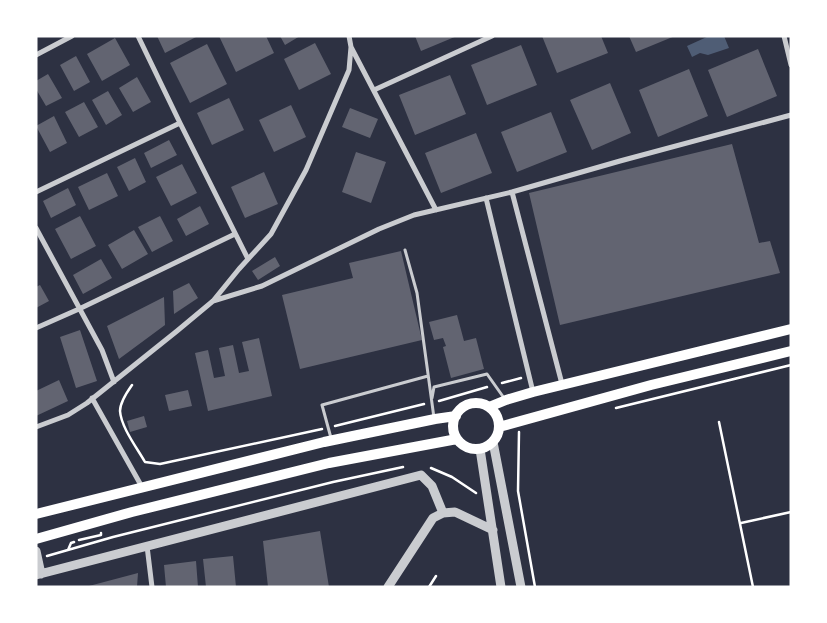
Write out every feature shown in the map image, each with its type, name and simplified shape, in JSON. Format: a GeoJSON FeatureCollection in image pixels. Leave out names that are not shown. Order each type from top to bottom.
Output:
{"type":"FeatureCollection","features":[{"type":"Feature","properties":{"kind":"main road"},"geometry":{"type":"LineString","coordinates":[[489,407],[533,392],[791,329]]}},
{"type":"Feature","properties":{"kind":"main road"},"geometry":{"type":"LineString","coordinates":[[499,427],[791,351]]}},
{"type":"Feature","properties":{"kind":"main road"},"geometry":{"type":"LineString","coordinates":[[481,404],[489,407],[494,412],[499,427],[493,442],[480,449],[473,449],[466,447],[457,439],[454,423],[460,410],[466,406],[481,404]]}},
{"type":"Feature","properties":{"kind":"main road"},"geometry":{"type":"LineString","coordinates":[[36,514],[332,441],[456,416]]}},
{"type":"Feature","properties":{"kind":"main road"},"geometry":{"type":"LineString","coordinates":[[36,539],[132,512],[329,463],[457,439]]}},
{"type":"Feature","properties":{"kind":"street"},"geometry":{"type":"LineString","coordinates":[[36,54],[72,36]]}},
{"type":"Feature","properties":{"kind":"street"},"geometry":{"type":"LineString","coordinates":[[138,36],[248,259]]}},
{"type":"Feature","properties":{"kind":"street"},"geometry":{"type":"LineString","coordinates":[[36,427],[68,415],[87,403],[213,301],[271,234],[306,170],[349,70],[351,47],[349,36]]}},
{"type":"Feature","properties":{"kind":"street"},"geometry":{"type":"LineString","coordinates":[[374,90],[492,36]]}},
{"type":"Feature","properties":{"kind":"street"},"geometry":{"type":"LineString","coordinates":[[784,36],[791,65]]}},
{"type":"Feature","properties":{"kind":"street"},"geometry":{"type":"LineString","coordinates":[[351,47],[436,210]]}},
{"type":"Feature","properties":{"kind":"street"},"geometry":{"type":"LineString","coordinates":[[213,301],[262,286],[379,229],[414,215],[512,192],[791,115]]}},
{"type":"Feature","properties":{"kind":"street"},"geometry":{"type":"LineString","coordinates":[[36,192],[180,123]]}},
{"type":"Feature","properties":{"kind":"street"},"geometry":{"type":"LineString","coordinates":[[512,192],[562,385]]}},
{"type":"Feature","properties":{"kind":"street"},"geometry":{"type":"LineString","coordinates":[[486,198],[533,392]]}},
{"type":"Feature","properties":{"kind":"street"},"geometry":{"type":"LineString","coordinates":[[36,228],[102,350],[114,382]]}},
{"type":"Feature","properties":{"kind":"street"},"geometry":{"type":"LineString","coordinates":[[36,328],[235,234]]}},
{"type":"Feature","properties":{"kind":"street"},"geometry":{"type":"LineString","coordinates":[[92,398],[142,488]]}},
{"type":"Feature","properties":{"kind":"street"},"geometry":{"type":"LineString","coordinates":[[493,442],[521,587]]}},
{"type":"Feature","properties":{"kind":"street"},"geometry":{"type":"LineString","coordinates":[[480,449],[501,587]]}},
{"type":"Feature","properties":{"kind":"street"},"geometry":{"type":"LineString","coordinates":[[36,551],[39,574],[421,475],[432,486],[442,513]]}},
{"type":"Feature","properties":{"kind":"street"},"geometry":{"type":"LineString","coordinates":[[388,587],[433,518],[442,513],[455,512],[493,530]]}},
{"type":"Feature","properties":{"kind":"street"},"geometry":{"type":"LineString","coordinates":[[147,545],[152,587]]}},
{"type":"Feature","properties":{"kind":"lane"},"geometry":{"type":"LineString","coordinates":[[406,250],[416,293],[434,419]]}},
{"type":"Feature","properties":{"kind":"lane"},"geometry":{"type":"LineString","coordinates":[[432,403],[434,386],[487,374],[506,400]]}},
{"type":"Feature","properties":{"kind":"lane"},"geometry":{"type":"LineString","coordinates":[[332,441],[322,405],[428,376]]}},
{"type":"Feature","properties":{"kind":"path"},"geometry":{"type":"LineString","coordinates":[[615,408],[791,365]]}},
{"type":"Feature","properties":{"kind":"path"},"geometry":{"type":"LineString","coordinates":[[132,385],[125,396],[120,410],[126,431],[145,462],[160,464],[328,427],[416,405],[432,403],[529,376]]}},
{"type":"Feature","properties":{"kind":"path"},"geometry":{"type":"LineString","coordinates":[[719,422],[753,587]]}},
{"type":"Feature","properties":{"kind":"path"},"geometry":{"type":"LineString","coordinates":[[519,432],[518,491],[535,587]]}},
{"type":"Feature","properties":{"kind":"path"},"geometry":{"type":"LineString","coordinates":[[740,523],[791,512]]}},
{"type":"Feature","properties":{"kind":"path"},"geometry":{"type":"LineString","coordinates":[[68,550],[71,543],[101,535]]}},
{"type":"Feature","properties":{"kind":"path"},"geometry":{"type":"LineString","coordinates":[[429,587],[436,576]]}},
{"type":"Feature","properties":{"kind":"water"},"geometry":{"type":"Polygon","coordinates":[[[709,36],[724,36],[729,48],[708,55],[700,53],[692,57],[687,46],[709,36]]]}},
{"type":"Feature","properties":{"kind":"building"},"geometry":{"type":"Polygon","coordinates":[[[157,36],[198,36],[165,53],[157,36]]]}},
{"type":"Feature","properties":{"kind":"building"},"geometry":{"type":"Polygon","coordinates":[[[219,36],[266,36],[274,53],[236,72],[219,36]]]}},
{"type":"Feature","properties":{"kind":"building"},"geometry":{"type":"Polygon","coordinates":[[[280,36],[300,36],[285,45],[280,36]]]}},
{"type":"Feature","properties":{"kind":"building"},"geometry":{"type":"Polygon","coordinates":[[[415,36],[457,36],[421,51],[415,36]]]}},
{"type":"Feature","properties":{"kind":"building"},"geometry":{"type":"Polygon","coordinates":[[[542,36],[601,36],[608,53],[557,73],[542,36]]]}},
{"type":"Feature","properties":{"kind":"building"},"geometry":{"type":"Polygon","coordinates":[[[629,36],[675,36],[636,52],[629,36]]]}},
{"type":"Feature","properties":{"kind":"building"},"geometry":{"type":"Polygon","coordinates":[[[115,38],[130,65],[102,81],[87,54],[115,38]]]}},
{"type":"Feature","properties":{"kind":"building"},"geometry":{"type":"Polygon","coordinates":[[[315,43],[331,74],[299,90],[284,59],[315,43]]]}},
{"type":"Feature","properties":{"kind":"building"},"geometry":{"type":"Polygon","coordinates":[[[207,44],[227,84],[190,103],[170,63],[207,44]]]}},
{"type":"Feature","properties":{"kind":"building"},"geometry":{"type":"Polygon","coordinates":[[[521,45],[537,85],[487,105],[471,65],[521,45]]]}},
{"type":"Feature","properties":{"kind":"building"},"geometry":{"type":"Polygon","coordinates":[[[758,49],[777,96],[727,117],[708,70],[758,49]]]}},
{"type":"Feature","properties":{"kind":"building"},"geometry":{"type":"Polygon","coordinates":[[[76,56],[90,82],[74,91],[60,65],[76,56]]]}},
{"type":"Feature","properties":{"kind":"building"},"geometry":{"type":"Polygon","coordinates":[[[689,69],[708,116],[658,137],[639,90],[689,69]]]}},
{"type":"Feature","properties":{"kind":"building"},"geometry":{"type":"Polygon","coordinates":[[[48,74],[62,98],[46,106],[36,89],[36,81],[48,74]]]}},
{"type":"Feature","properties":{"kind":"building"},"geometry":{"type":"Polygon","coordinates":[[[450,75],[466,114],[415,135],[399,95],[450,75]]]}},
{"type":"Feature","properties":{"kind":"building"},"geometry":{"type":"Polygon","coordinates":[[[137,77],[151,102],[133,112],[119,88],[137,77]]]}},
{"type":"Feature","properties":{"kind":"building"},"geometry":{"type":"Polygon","coordinates":[[[610,83],[631,133],[592,150],[570,100],[610,83]]]}},
{"type":"Feature","properties":{"kind":"building"},"geometry":{"type":"Polygon","coordinates":[[[108,91],[122,115],[106,125],[92,100],[108,91]]]}},
{"type":"Feature","properties":{"kind":"building"},"geometry":{"type":"Polygon","coordinates":[[[229,98],[244,130],[212,145],[197,113],[229,98]]]}},
{"type":"Feature","properties":{"kind":"building"},"geometry":{"type":"Polygon","coordinates":[[[84,102],[98,127],[79,137],[65,112],[84,102]]]}},
{"type":"Feature","properties":{"kind":"building"},"geometry":{"type":"Polygon","coordinates":[[[291,105],[306,137],[274,152],[259,120],[291,105]]]}},
{"type":"Feature","properties":{"kind":"building"},"geometry":{"type":"Polygon","coordinates":[[[350,108],[378,119],[370,138],[342,127],[350,108]]]}},
{"type":"Feature","properties":{"kind":"building"},"geometry":{"type":"Polygon","coordinates":[[[551,112],[567,152],[517,172],[501,132],[551,112]]]}},
{"type":"Feature","properties":{"kind":"building"},"geometry":{"type":"Polygon","coordinates":[[[54,116],[67,143],[50,152],[36,126],[54,116]]]}},
{"type":"Feature","properties":{"kind":"building"},"geometry":{"type":"Polygon","coordinates":[[[476,133],[492,173],[441,193],[425,153],[476,133]]]}},
{"type":"Feature","properties":{"kind":"building"},"geometry":{"type":"Polygon","coordinates":[[[169,140],[177,155],[151,168],[144,153],[169,140]]]}},
{"type":"Feature","properties":{"kind":"building"},"geometry":{"type":"Polygon","coordinates":[[[732,144],[759,243],[770,241],[780,273],[560,325],[529,193],[732,144]]]}},
{"type":"Feature","properties":{"kind":"building"},"geometry":{"type":"Polygon","coordinates":[[[356,152],[386,162],[371,203],[342,192],[356,152]]]}},
{"type":"Feature","properties":{"kind":"building"},"geometry":{"type":"Polygon","coordinates":[[[135,158],[146,182],[129,191],[117,167],[135,158]]]}},
{"type":"Feature","properties":{"kind":"building"},"geometry":{"type":"Polygon","coordinates":[[[182,164],[197,193],[171,206],[156,177],[182,164]]]}},
{"type":"Feature","properties":{"kind":"building"},"geometry":{"type":"Polygon","coordinates":[[[264,172],[278,204],[245,218],[231,187],[264,172]]]}},
{"type":"Feature","properties":{"kind":"building"},"geometry":{"type":"Polygon","coordinates":[[[107,173],[118,196],[89,210],[78,187],[107,173]]]}},
{"type":"Feature","properties":{"kind":"building"},"geometry":{"type":"Polygon","coordinates":[[[68,188],[76,205],[51,218],[43,201],[68,188]]]}},
{"type":"Feature","properties":{"kind":"building"},"geometry":{"type":"Polygon","coordinates":[[[200,206],[209,224],[186,236],[177,219],[200,206]]]}},
{"type":"Feature","properties":{"kind":"building"},"geometry":{"type":"Polygon","coordinates":[[[80,216],[96,246],[71,259],[55,229],[80,216]]]}},
{"type":"Feature","properties":{"kind":"building"},"geometry":{"type":"Polygon","coordinates":[[[160,216],[173,241],[152,252],[138,227],[160,216]]]}},
{"type":"Feature","properties":{"kind":"building"},"geometry":{"type":"Polygon","coordinates":[[[134,230],[148,254],[122,269],[108,245],[134,230]]]}},
{"type":"Feature","properties":{"kind":"building"},"geometry":{"type":"Polygon","coordinates":[[[401,251],[422,340],[300,369],[282,295],[353,278],[349,263],[401,251]]]}},
{"type":"Feature","properties":{"kind":"building"},"geometry":{"type":"Polygon","coordinates":[[[275,257],[280,266],[258,280],[252,271],[275,257]]]}},
{"type":"Feature","properties":{"kind":"building"},"geometry":{"type":"Polygon","coordinates":[[[101,259],[112,278],[83,294],[73,275],[101,259]]]}},
{"type":"Feature","properties":{"kind":"building"},"geometry":{"type":"Polygon","coordinates":[[[189,283],[198,298],[174,314],[173,291],[189,283]]]}},
{"type":"Feature","properties":{"kind":"building"},"geometry":{"type":"Polygon","coordinates":[[[40,285],[49,301],[36,308],[36,287],[40,285]]]}},
{"type":"Feature","properties":{"kind":"building"},"geometry":{"type":"Polygon","coordinates":[[[164,297],[165,325],[119,359],[107,326],[164,297]]]}},
{"type":"Feature","properties":{"kind":"building"},"geometry":{"type":"Polygon","coordinates":[[[457,315],[464,341],[476,338],[484,369],[451,378],[443,347],[446,346],[443,338],[434,340],[429,322],[457,315]]]}},
{"type":"Feature","properties":{"kind":"building"},"geometry":{"type":"Polygon","coordinates":[[[80,330],[97,381],[76,388],[60,337],[80,330]]]}},
{"type":"Feature","properties":{"kind":"building"},"geometry":{"type":"Polygon","coordinates":[[[259,338],[272,396],[208,411],[195,353],[208,350],[214,378],[225,376],[219,348],[233,345],[239,373],[249,371],[242,342],[259,338]]]}},
{"type":"Feature","properties":{"kind":"building"},"geometry":{"type":"Polygon","coordinates":[[[59,380],[68,401],[36,416],[36,391],[59,380]]]}},
{"type":"Feature","properties":{"kind":"building"},"geometry":{"type":"Polygon","coordinates":[[[188,390],[192,406],[169,411],[165,395],[188,390]]]}},
{"type":"Feature","properties":{"kind":"building"},"geometry":{"type":"Polygon","coordinates":[[[144,416],[147,427],[130,432],[127,421],[144,416]]]}},
{"type":"Feature","properties":{"kind":"building"},"geometry":{"type":"Polygon","coordinates":[[[320,531],[329,587],[268,587],[263,541],[320,531]]]}},
{"type":"Feature","properties":{"kind":"building"},"geometry":{"type":"Polygon","coordinates":[[[233,556],[236,587],[206,587],[203,559],[233,556]]]}},
{"type":"Feature","properties":{"kind":"building"},"geometry":{"type":"Polygon","coordinates":[[[196,561],[198,587],[166,587],[164,565],[196,561]]]}},
{"type":"Feature","properties":{"kind":"building"},"geometry":{"type":"Polygon","coordinates":[[[138,573],[137,587],[89,587],[89,586],[138,573]]]}}]}
